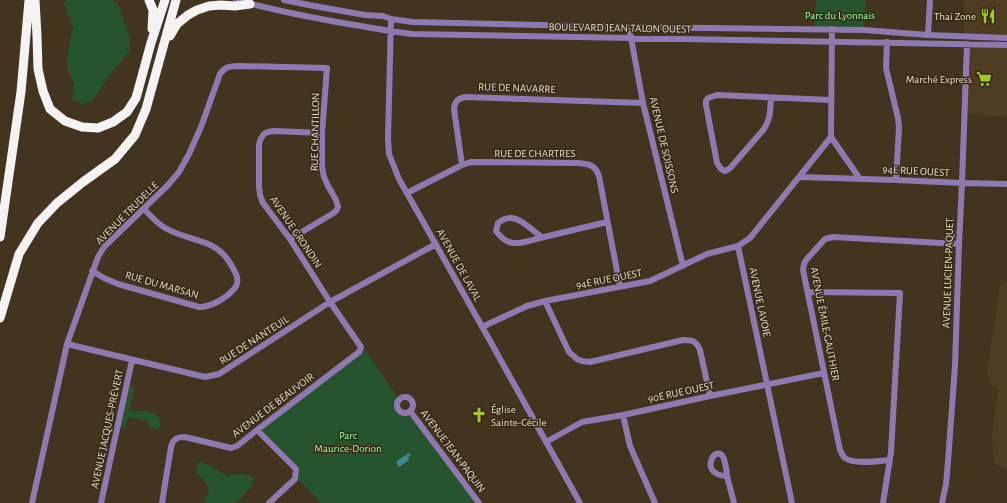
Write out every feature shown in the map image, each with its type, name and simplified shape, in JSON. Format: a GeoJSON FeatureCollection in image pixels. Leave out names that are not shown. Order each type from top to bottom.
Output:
{"type":"FeatureCollection","features":[{"type":"Feature","properties":{"kind":"highway"},"geometry":{"type":"LineString","coordinates":[[0,237],[21,92],[29,0]]}},
{"type":"Feature","properties":{"kind":"highway"},"geometry":{"type":"LineString","coordinates":[[35,0],[38,69],[43,91],[50,109],[65,121],[82,127],[98,128],[113,122],[127,112],[136,98],[151,43],[165,0]]}},
{"type":"Feature","properties":{"kind":"highway"},"geometry":{"type":"LineString","coordinates":[[149,0],[153,10],[151,43]]}},
{"type":"Feature","properties":{"kind":"highway"},"geometry":{"type":"LineString","coordinates":[[0,318],[19,254],[38,223],[57,203],[114,159],[135,135],[146,109],[176,0]]}},
{"type":"Feature","properties":{"kind":"highway"},"geometry":{"type":"LineString","coordinates":[[161,56],[177,24],[188,15],[209,6],[235,6],[250,4]]}},
{"type":"Feature","properties":{"kind":"street","name":"BOULEVARD JEAN-TALON OUEST"},"geometry":{"type":"LineString","coordinates":[[236,0],[314,18],[412,34],[1007,45]]}},
{"type":"Feature","properties":{"kind":"street","name":"BOULEVARD JEAN-TALON OUEST"},"geometry":{"type":"LineString","coordinates":[[284,0],[413,22],[864,30],[928,35],[1007,38]]}},
{"type":"Feature","properties":{"kind":"street"},"geometry":{"type":"LineString","coordinates":[[928,35],[930,0]]}},
{"type":"Feature","properties":{"kind":"street","name":"AVENUE DE LAVAL"},"geometry":{"type":"LineString","coordinates":[[391,19],[388,138],[389,154],[398,179],[436,244],[580,503]]}},
{"type":"Feature","properties":{"kind":"street","name":"AVENUE DE SOISSONS"},"geometry":{"type":"LineString","coordinates":[[629,27],[643,103],[683,266]]}},
{"type":"Feature","properties":{"kind":"street"},"geometry":{"type":"LineString","coordinates":[[832,30],[831,137],[860,178]]}},
{"type":"Feature","properties":{"kind":"street"},"geometry":{"type":"LineString","coordinates":[[887,42],[886,68],[899,126],[896,180]]}},
{"type":"Feature","properties":{"kind":"street","name":"AVENUE LUCIEN-PAQUET"},"geometry":{"type":"LineString","coordinates":[[942,503],[946,484],[955,366],[966,44]]}},
{"type":"Feature","properties":{"kind":"street","name":"AVENUE TRUDELLE"},"geometry":{"type":"LineString","coordinates":[[32,503],[67,344],[98,257],[104,247],[168,185],[179,172],[201,127],[220,74],[224,69],[230,66],[327,68]]}},
{"type":"Feature","properties":{"kind":"street","name":"RUE CHANTILLON"},"geometry":{"type":"LineString","coordinates":[[290,238],[332,214],[338,207],[324,177],[322,167],[322,133],[327,68]]}},
{"type":"Feature","properties":{"kind":"street"},"geometry":{"type":"LineString","coordinates":[[771,98],[770,117],[764,129],[732,166],[724,171],[721,169],[717,163],[706,105],[708,98],[717,95],[831,100]]}},
{"type":"Feature","properties":{"kind":"street","name":"RUE DE NAVARRE"},"geometry":{"type":"LineString","coordinates":[[462,165],[454,109],[457,100],[461,98],[643,103]]}},
{"type":"Feature","properties":{"kind":"street","name":"AVENUE GRONDIN"},"geometry":{"type":"LineString","coordinates":[[322,133],[274,131],[264,134],[259,144],[259,186],[260,195],[264,202],[290,238],[330,302]]}},
{"type":"Feature","properties":{"kind":"street"},"geometry":{"type":"LineString","coordinates":[[738,246],[750,238],[831,137]]}},
{"type":"Feature","properties":{"kind":"street","name":"RUE DE CHARTRES"},"geometry":{"type":"LineString","coordinates":[[406,192],[462,165],[472,162],[571,162],[592,166],[596,170],[620,287]]}},
{"type":"Feature","properties":{"kind":"street","name":"94E RUE OUEST"},"geometry":{"type":"LineString","coordinates":[[800,177],[860,178],[962,184],[1007,184]]}},
{"type":"Feature","properties":{"kind":"street","name":"RUE DU MARSAN"},"geometry":{"type":"LineString","coordinates":[[92,271],[118,284],[199,307],[211,305],[234,290],[238,282],[237,276],[224,255],[206,243],[182,235],[160,225],[144,209]]}},
{"type":"Feature","properties":{"kind":"street"},"geometry":{"type":"LineString","coordinates":[[542,237],[520,221],[510,218],[502,220],[498,223],[496,231],[507,241],[514,243],[524,242],[607,222]]}},
{"type":"Feature","properties":{"kind":"street","name":"AVENUE ÉMILE-GAUTHIER"},"geometry":{"type":"LineString","coordinates":[[890,460],[850,461],[843,456],[840,450],[803,270],[804,264],[825,240],[833,237],[959,244]]}},
{"type":"Feature","properties":{"kind":"street","name":"RUE DE NANTEUIL"},"geometry":{"type":"LineString","coordinates":[[67,344],[205,377],[219,374],[330,302],[436,244]]}},
{"type":"Feature","properties":{"kind":"street","name":"94E RUE OUEST"},"geometry":{"type":"LineString","coordinates":[[482,327],[527,306],[545,301],[650,281],[707,254],[738,246]]}},
{"type":"Feature","properties":{"kind":"street","name":"AVENUE LAVOIE"},"geometry":{"type":"LineString","coordinates":[[738,246],[792,503]]}},
{"type":"Feature","properties":{"kind":"street"},"geometry":{"type":"LineString","coordinates":[[808,292],[900,293],[890,460],[883,503]]}},
{"type":"Feature","properties":{"kind":"street"},"geometry":{"type":"LineString","coordinates":[[545,301],[569,352],[576,359],[582,361],[590,362],[683,340],[694,341],[700,350],[710,396]]}},
{"type":"Feature","properties":{"kind":"street","name":"AVENUE DE BEAUVOIR"},"geometry":{"type":"LineString","coordinates":[[162,503],[172,442],[175,439],[185,437],[231,448],[237,446],[359,352],[361,348],[360,344],[330,302]]}},
{"type":"Feature","properties":{"kind":"street","name":"AVENUE JACQUES-PRÉVERT"},"geometry":{"type":"LineString","coordinates":[[101,503],[132,360]]}},
{"type":"Feature","properties":{"kind":"street","name":"90E RUE OUEST"},"geometry":{"type":"LineString","coordinates":[[546,442],[582,422],[824,373]]}},
{"type":"Feature","properties":{"kind":"street","name":"AVENUE JEAN-PAQUIN"},"geometry":{"type":"LineString","coordinates":[[410,411],[479,503]]}},
{"type":"Feature","properties":{"kind":"street"},"geometry":{"type":"LineString","coordinates":[[624,414],[630,446],[655,503]]}},
{"type":"Feature","properties":{"kind":"street"},"geometry":{"type":"LineString","coordinates":[[257,430],[296,469],[295,479],[269,503]]}},
{"type":"Feature","properties":{"kind":"street"},"geometry":{"type":"LineString","coordinates":[[727,476],[734,503]]}},
{"type":"Feature","properties":{"kind":"shaded area"},"geometry":{"type":"Polygon","coordinates":[[[965,0],[1007,0],[1007,38],[963,36],[965,0]]]}},
{"type":"Feature","properties":{"kind":"shaded area"},"geometry":{"type":"Polygon","coordinates":[[[967,44],[1007,45],[1007,116],[964,114],[967,44]]]}},
{"type":"Feature","properties":{"kind":"shaded area"},"geometry":{"type":"Polygon","coordinates":[[[1001,280],[1007,282],[1007,468],[993,464],[992,434],[998,387],[991,386],[987,370],[1001,280]]]}},
{"type":"Feature","properties":{"kind":"green space"},"geometry":{"type":"Polygon","coordinates":[[[66,0],[112,0],[118,4],[129,35],[130,51],[112,72],[92,101],[82,104],[72,100],[74,84],[67,69],[67,58],[73,27],[64,4],[66,0]]]}},
{"type":"Feature","properties":{"kind":"green space","name":"Parc du Lyonnais"},"geometry":{"type":"Polygon","coordinates":[[[816,0],[866,0],[864,30],[814,29],[816,0]]]}},
{"type":"Feature","properties":{"kind":"green space","name":"Parc Maurice-Dorion"},"geometry":{"type":"Polygon","coordinates":[[[359,344],[365,350],[396,395],[400,398],[397,402],[398,409],[403,413],[408,412],[476,499],[471,503],[321,503],[296,477],[296,469],[257,430],[358,354],[359,344]]]}},
{"type":"Feature","properties":{"kind":"green space"},"geometry":{"type":"Polygon","coordinates":[[[135,385],[129,410],[151,412],[156,414],[159,417],[160,422],[159,429],[156,430],[150,428],[148,421],[128,417],[125,429],[120,428],[128,386],[135,385]]]}},
{"type":"Feature","properties":{"kind":"green space"},"geometry":{"type":"Polygon","coordinates":[[[198,462],[203,462],[228,476],[241,474],[251,476],[254,478],[251,487],[236,503],[204,503],[209,490],[207,484],[196,472],[198,462]]]}},
{"type":"Feature","properties":{"kind":"water"},"geometry":{"type":"Polygon","coordinates":[[[408,453],[410,454],[408,457],[409,460],[399,467],[396,462],[408,453]]]}},
{"type":"Feature","properties":{"kind":"place","name":"Thaï Zone"},"geometry":{"type":"Point","coordinates":[988,16]}},
{"type":"Feature","properties":{"kind":"place","name":"Marché Express"},"geometry":{"type":"Point","coordinates":[984,79]}},
{"type":"Feature","properties":{"kind":"place","name":"Église Sainte-Cécile"},"geometry":{"type":"Point","coordinates":[479,415]}}]}
